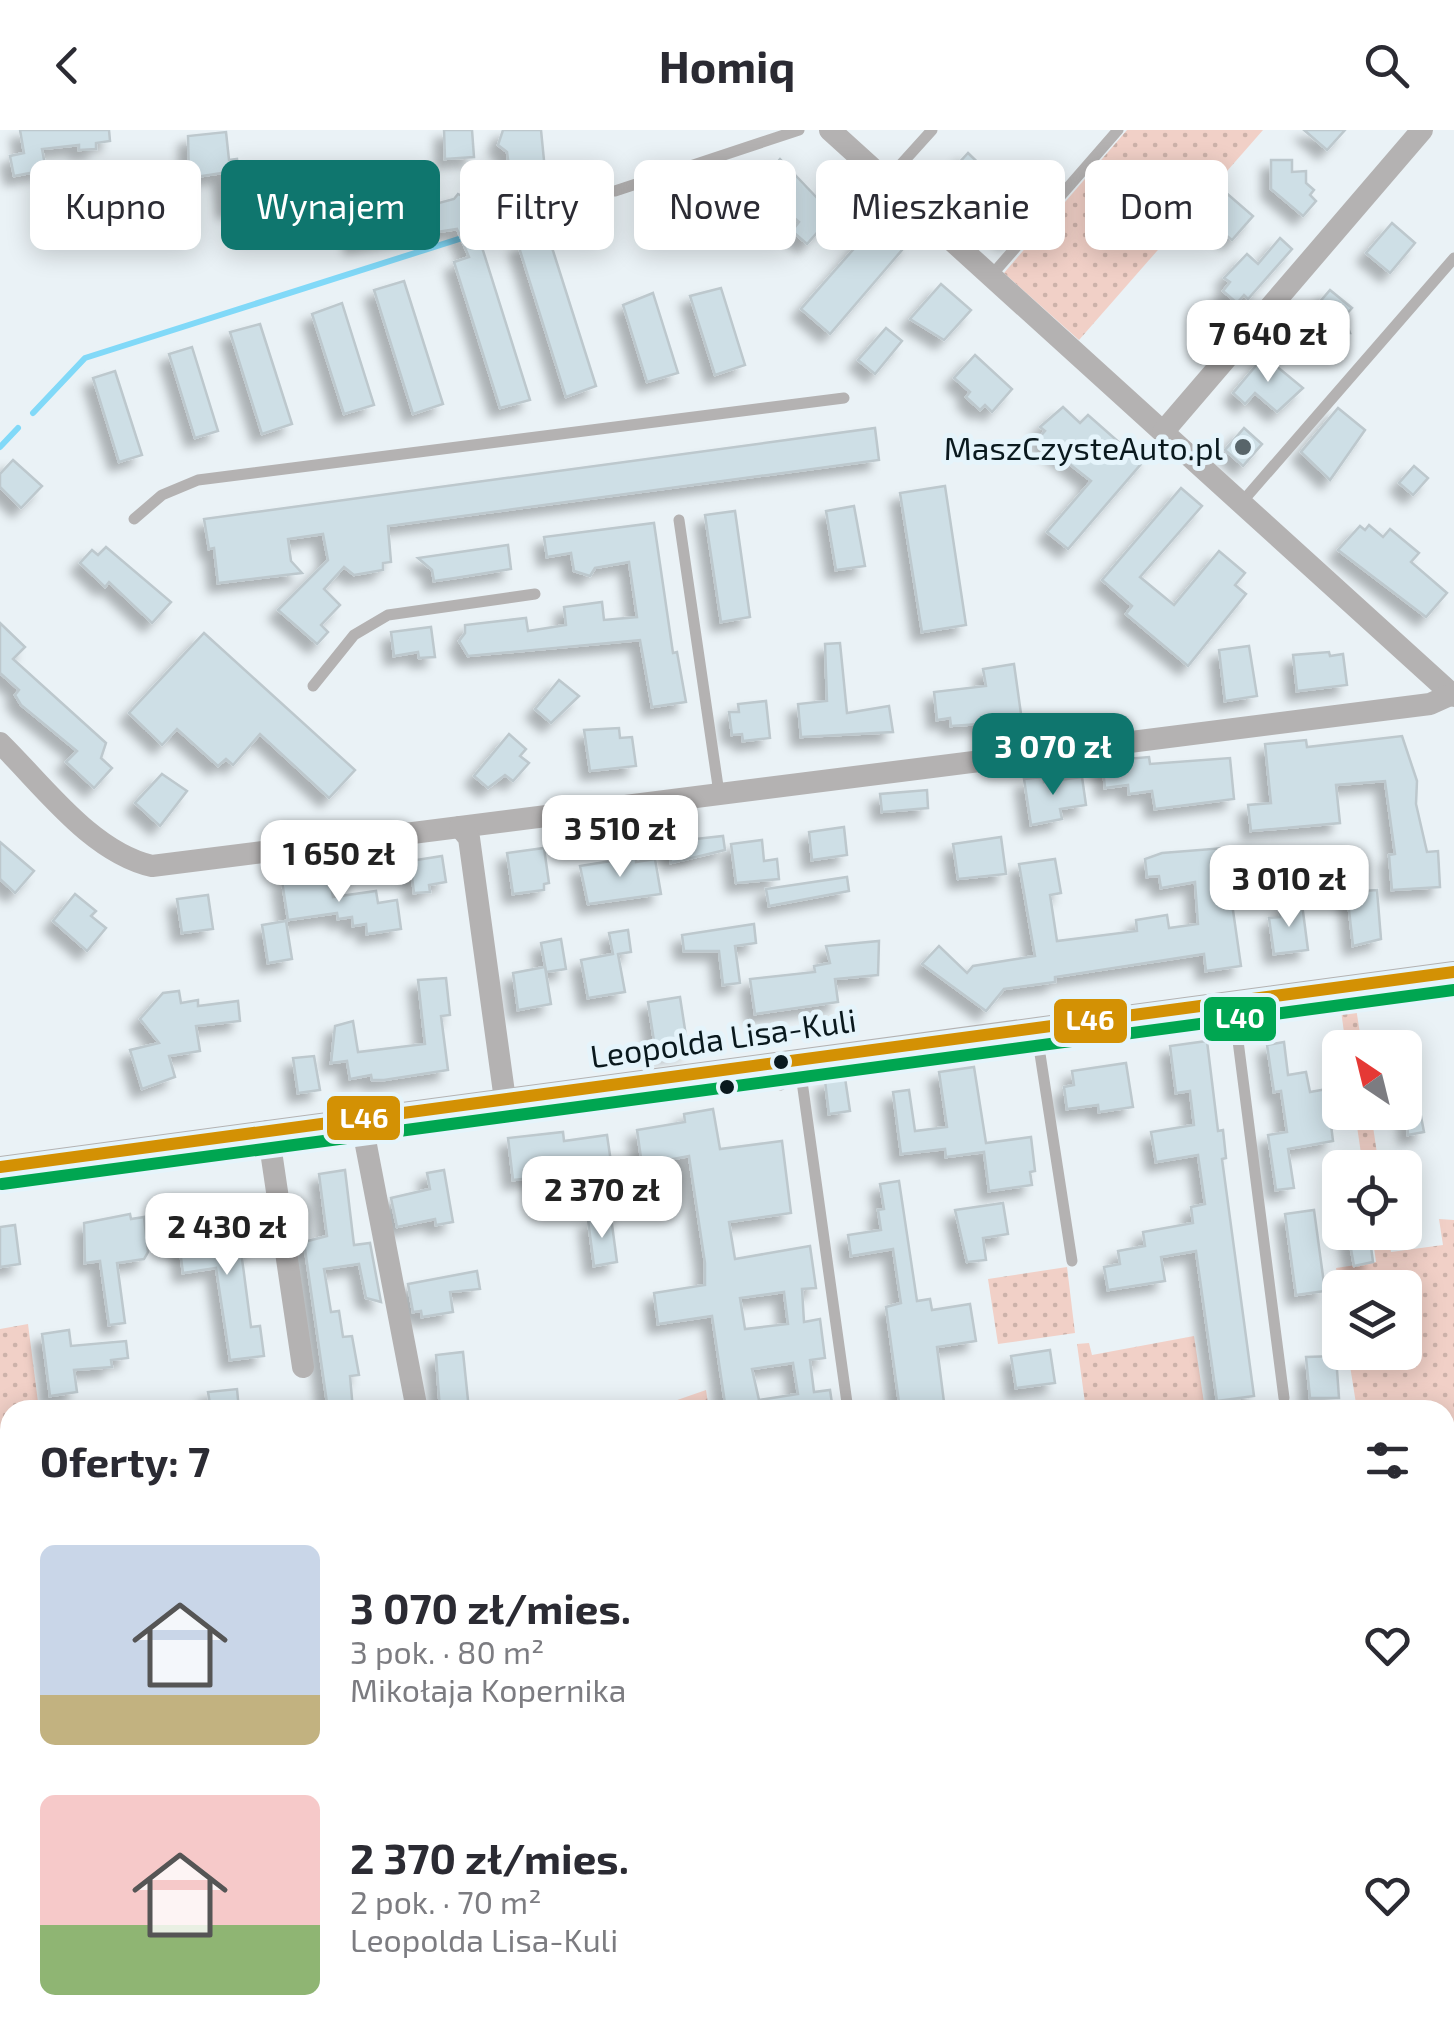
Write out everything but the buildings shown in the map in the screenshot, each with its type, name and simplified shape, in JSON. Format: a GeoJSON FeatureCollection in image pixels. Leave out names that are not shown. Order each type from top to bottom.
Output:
{"type":"FeatureCollection","features":[{"type":"Feature","properties":{"kind":"street"},"geometry":{"type":"LineString","coordinates":[[830,130],[862,160]]}},
{"type":"Feature","properties":{"kind":"street"},"geometry":{"type":"LineString","coordinates":[[1162,432],[1422,130]]}},
{"type":"Feature","properties":{"kind":"street"},"geometry":{"type":"LineString","coordinates":[[0,743],[107,847],[130,861],[152,866],[1430,704],[1453,695],[960,250]]}},
{"type":"Feature","properties":{"kind":"street"},"geometry":{"type":"LineString","coordinates":[[460,826],[469,838],[506,1100]]}},
{"type":"Feature","properties":{"kind":"street","name":"Leopolda Lisa-Kuli"},"geometry":{"type":"LineString","coordinates":[[0,1167],[506,1100],[786,1069],[1036,1028],[1454,972]]}},
{"type":"Feature","properties":{"kind":"street"},"geometry":{"type":"LineString","coordinates":[[361,1119],[415,1400]]}},
{"type":"Feature","properties":{"kind":"street"},"geometry":{"type":"LineString","coordinates":[[268,1131],[303,1367]]}},
{"type":"Feature","properties":{"kind":"lane"},"geometry":{"type":"LineString","coordinates":[[616,191],[798,130]]}},
{"type":"Feature","properties":{"kind":"lane"},"geometry":{"type":"LineString","coordinates":[[905,160],[932,130]]}},
{"type":"Feature","properties":{"kind":"lane"},"geometry":{"type":"LineString","coordinates":[[990,277],[1118,130]]}},
{"type":"Feature","properties":{"kind":"lane"},"geometry":{"type":"LineString","coordinates":[[1242,502],[1454,258]]}},
{"type":"Feature","properties":{"kind":"lane"},"geometry":{"type":"LineString","coordinates":[[134,519],[162,494],[198,480],[844,398]]}},
{"type":"Feature","properties":{"kind":"lane"},"geometry":{"type":"LineString","coordinates":[[679,520],[719,794]]}},
{"type":"Feature","properties":{"kind":"lane"},"geometry":{"type":"LineString","coordinates":[[313,686],[354,635],[388,615],[535,594]]}},
{"type":"Feature","properties":{"kind":"lane"},"geometry":{"type":"LineString","coordinates":[[1233,1002],[1284,1398]]}},
{"type":"Feature","properties":{"kind":"lane"},"geometry":{"type":"LineString","coordinates":[[1036,1028],[1072,1261]]}},
{"type":"Feature","properties":{"kind":"lane"},"geometry":{"type":"LineString","coordinates":[[786,1069],[846,1400]]}},
{"type":"Feature","properties":{"kind":"green space"},"geometry":{"type":"Polygon","coordinates":[[[1127,130],[1263,130],[1228,170],[1228,160],[1101,160],[1127,130]]]}},
{"type":"Feature","properties":{"kind":"green space"},"geometry":{"type":"Polygon","coordinates":[[[1085,179],[1085,250],[1158,250],[1079,340],[1004,273],[1024,250],[1065,250],[1065,202],[1085,179]]]}},
{"type":"Feature","properties":{"kind":"green space"},"geometry":{"type":"Polygon","coordinates":[[[1355,1001],[1359,1030],[1344,1030],[1340,1003],[1355,1001]]]}},
{"type":"Feature","properties":{"kind":"green space"},"geometry":{"type":"Polygon","coordinates":[[[1358,1130],[1374,1130],[1376,1150],[1360,1150],[1358,1130]]]}},
{"type":"Feature","properties":{"kind":"green space"},"geometry":{"type":"Polygon","coordinates":[[[1439,1219],[1454,1220],[1454,1400],[1355,1400],[1351,1370],[1422,1370],[1422,1270],[1336,1268],[1376,1262],[1374,1250],[1443,1245],[1439,1219]]]}},
{"type":"Feature","properties":{"kind":"green space"},"geometry":{"type":"Polygon","coordinates":[[[1067,1267],[1075,1333],[998,1344],[988,1279],[1067,1267]]]}},
{"type":"Feature","properties":{"kind":"green space"},"geometry":{"type":"Polygon","coordinates":[[[28,1324],[38,1400],[0,1400],[0,1329],[28,1324]]]}},
{"type":"Feature","properties":{"kind":"green space"},"geometry":{"type":"Polygon","coordinates":[[[1194,1336],[1204,1400],[1085,1400],[1077,1344],[1089,1343],[1092,1355],[1194,1336]]]}},
{"type":"Feature","properties":{"kind":"green space"},"geometry":{"type":"Polygon","coordinates":[[[706,1390],[708,1400],[677,1400],[706,1390]]]}},
{"type":"Feature","properties":{"kind":"waterway"},"geometry":{"type":"LineString","coordinates":[[33,413],[85,358],[460,239]]}},
{"type":"Feature","properties":{"kind":"waterway"},"geometry":{"type":"LineString","coordinates":[[0,447],[18,428]]}},
{"type":"Feature","properties":{"kind":"transit line","name":"L46"},"geometry":{"type":"LineString","coordinates":[[0,1167],[1454,972]]}},
{"type":"Feature","properties":{"kind":"transit line","name":"L40"},"geometry":{"type":"LineString","coordinates":[[2,1184],[1454,990]]}},
{"type":"Feature","properties":{"kind":"place","name":"MaszCzysteAuto.pl"},"geometry":{"type":"Point","coordinates":[1243,447]}}]}
